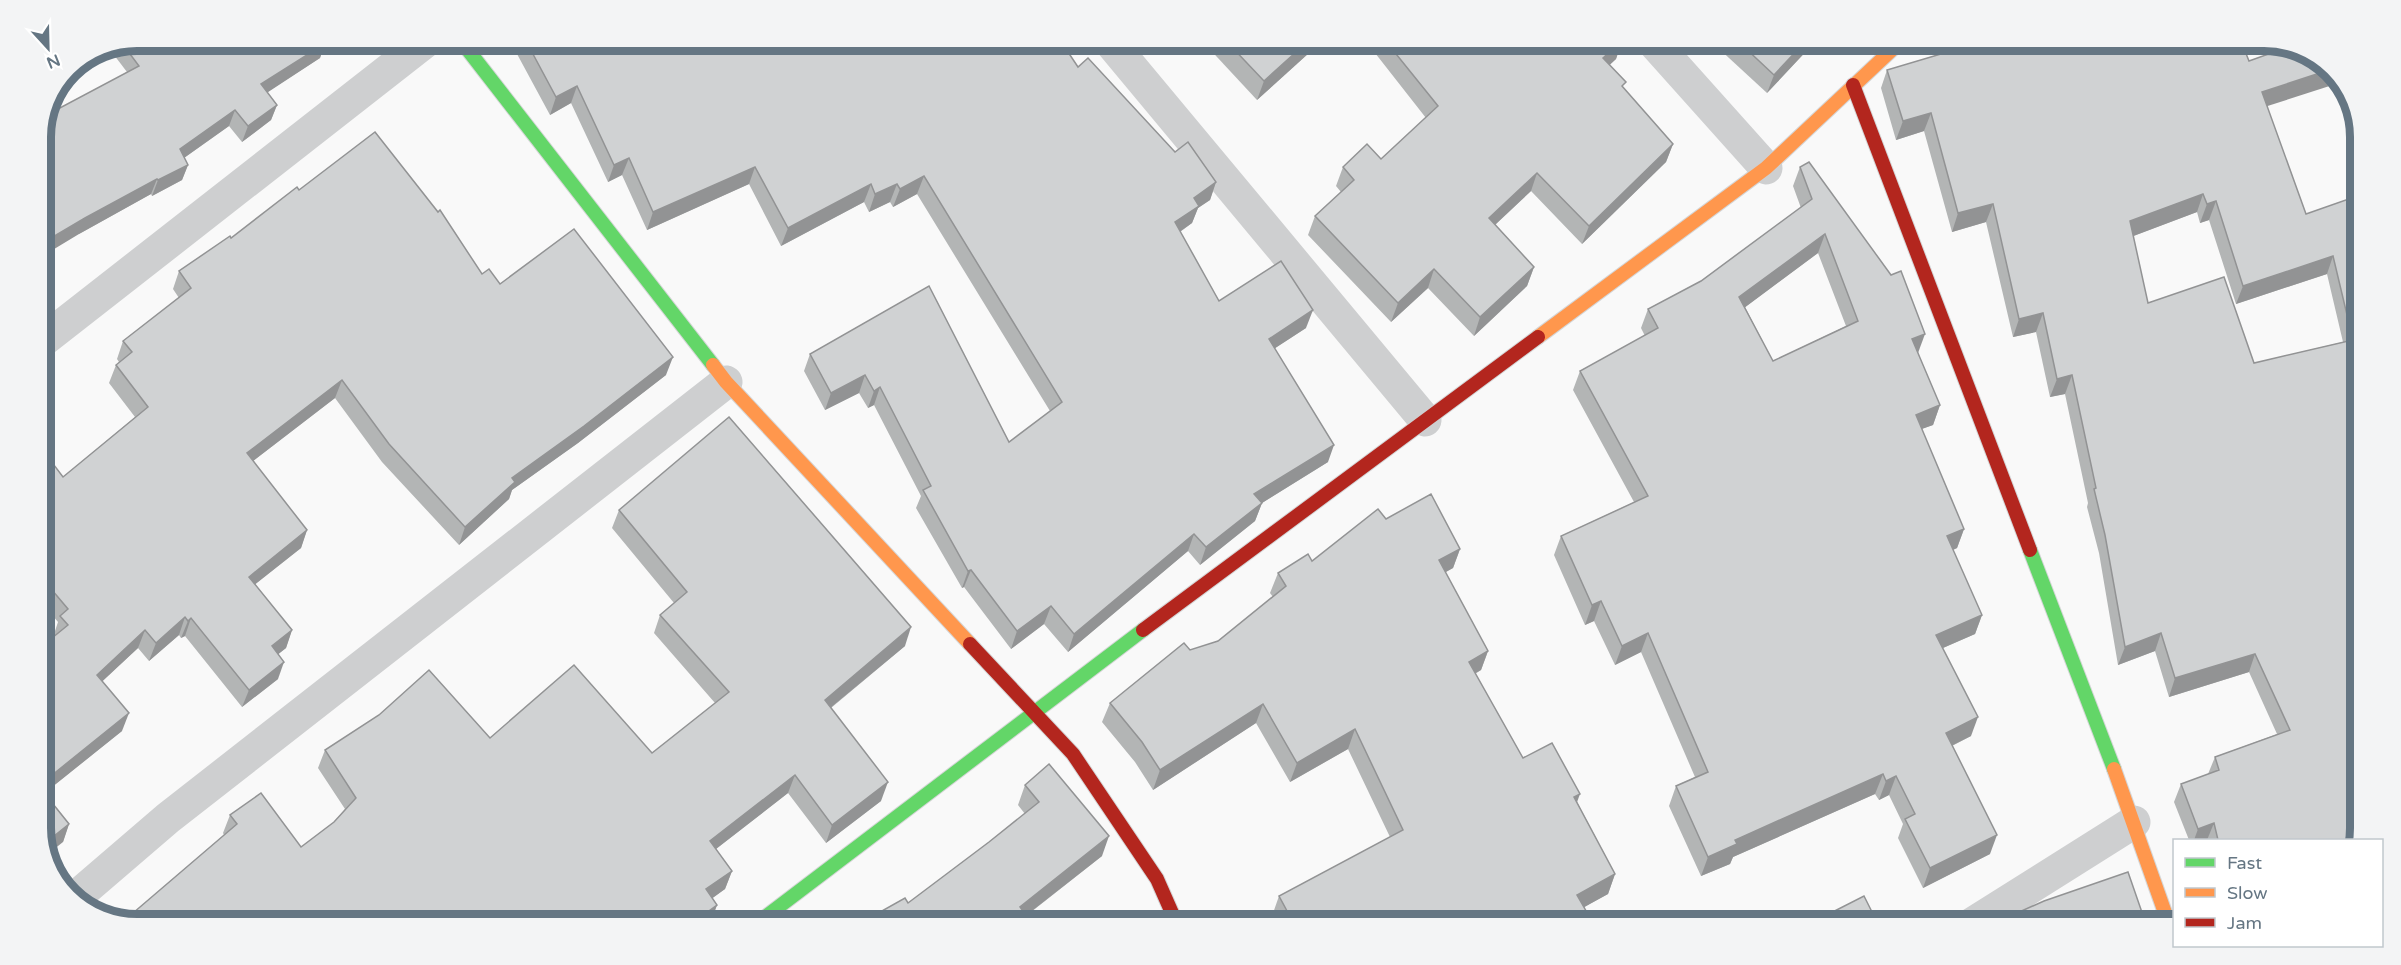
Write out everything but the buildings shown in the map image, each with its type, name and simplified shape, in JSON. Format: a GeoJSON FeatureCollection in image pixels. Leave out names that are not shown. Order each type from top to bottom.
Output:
{"type":"FeatureCollection","features":[{"type":"Feature","properties":{"kind":"street"},"geometry":{"type":"LineString","coordinates":[[51,334],[413,51]]}},
{"type":"Feature","properties":{"kind":"street"},"geometry":{"type":"LineString","coordinates":[[469,51],[726,382],[1079,762],[1157,879],[1172,914]]}},
{"type":"Feature","properties":{"kind":"street"},"geometry":{"type":"LineString","coordinates":[[1118,51],[1425,420]]}},
{"type":"Feature","properties":{"kind":"street"},"geometry":{"type":"LineString","coordinates":[[1661,51],[1766,168]]}},
{"type":"Feature","properties":{"kind":"street"},"geometry":{"type":"LineString","coordinates":[[769,914],[1033,712],[1766,168],[1890,51]]}},
{"type":"Feature","properties":{"kind":"street"},"geometry":{"type":"LineString","coordinates":[[1853,85],[2134,822],[2166,914]]}},
{"type":"Feature","properties":{"kind":"street"},"geometry":{"type":"LineString","coordinates":[[81,893],[168,818],[726,382]]}},
{"type":"Feature","properties":{"kind":"street"},"geometry":{"type":"LineString","coordinates":[[1988,914],[2134,822]]}},
{"type":"Feature","properties":{"kind":"traffic: fast"},"geometry":{"type":"LineString","coordinates":[[469,51],[713,365]]}},
{"type":"Feature","properties":{"kind":"traffic: fast"},"geometry":{"type":"LineString","coordinates":[[2030,550],[2114,769]]}},
{"type":"Feature","properties":{"kind":"traffic: fast"},"geometry":{"type":"LineString","coordinates":[[769,914],[1143,630]]}},
{"type":"Feature","properties":{"kind":"traffic: slow"},"geometry":{"type":"LineString","coordinates":[[1538,337],[1766,168],[1891,51]]}},
{"type":"Feature","properties":{"kind":"traffic: slow"},"geometry":{"type":"LineString","coordinates":[[713,365],[726,382],[970,644]]}},
{"type":"Feature","properties":{"kind":"traffic: slow"},"geometry":{"type":"LineString","coordinates":[[2114,769],[2165,914]]}},
{"type":"Feature","properties":{"kind":"traffic: jam"},"geometry":{"type":"LineString","coordinates":[[1853,85],[2030,550]]}},
{"type":"Feature","properties":{"kind":"traffic: jam"},"geometry":{"type":"LineString","coordinates":[[1143,630],[1538,337]]}},
{"type":"Feature","properties":{"kind":"traffic: jam"},"geometry":{"type":"LineString","coordinates":[[970,644],[1073,754],[1157,879],[1172,914]]}}]}
